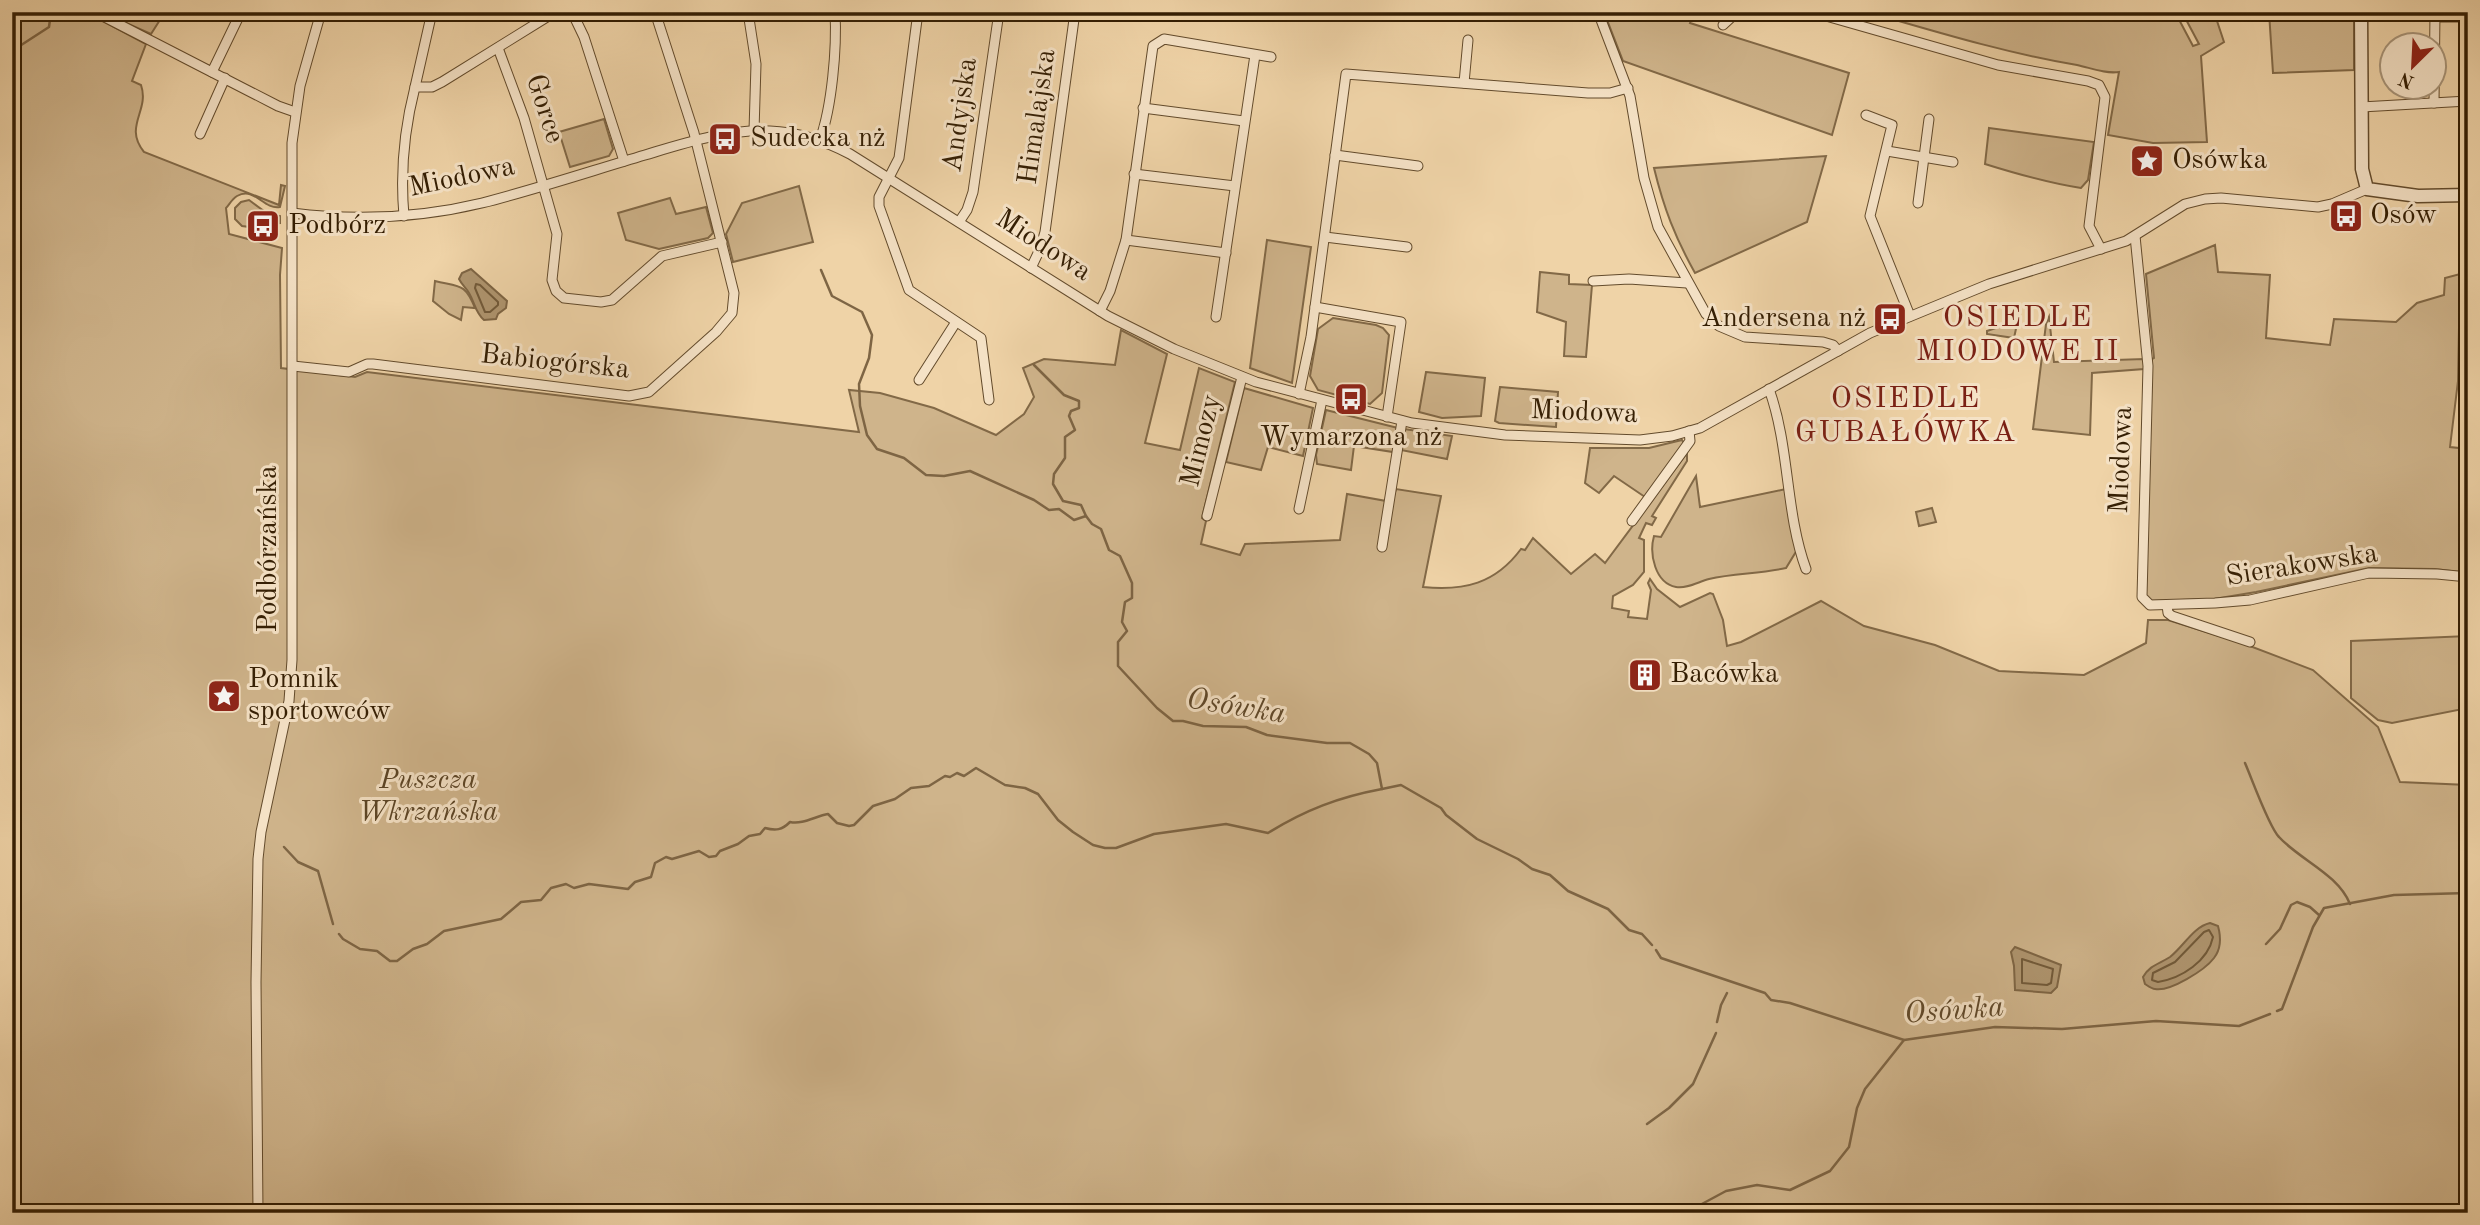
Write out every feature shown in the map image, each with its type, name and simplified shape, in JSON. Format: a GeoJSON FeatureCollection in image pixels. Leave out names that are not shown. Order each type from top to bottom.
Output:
{"type":"FeatureCollection","features":[{"type":"Feature","properties":{"kind":"street"},"geometry":{"type":"LineString","coordinates":[[95,12],[278,106],[295,112]]}},
{"type":"Feature","properties":{"kind":"street"},"geometry":{"type":"LineString","coordinates":[[212,72],[241,12]]}},
{"type":"Feature","properties":{"kind":"street","name":"Podbórzańska"},"geometry":{"type":"LineString","coordinates":[[258,1213],[257,870],[261,832],[289,701],[292,660],[292,213],[295,112],[302,76],[321,12]]}},
{"type":"Feature","properties":{"kind":"street"},"geometry":{"type":"LineString","coordinates":[[404,216],[404,136],[432,12]]}},
{"type":"Feature","properties":{"kind":"street"},"geometry":{"type":"LineString","coordinates":[[415,87],[432,87],[442,82],[555,12]]}},
{"type":"Feature","properties":{"kind":"street"},"geometry":{"type":"LineString","coordinates":[[572,12],[584,37],[624,161]]}},
{"type":"Feature","properties":{"kind":"street","name":"Babiogórska"},"geometry":{"type":"LineString","coordinates":[[292,366],[349,372],[363,365],[373,364],[629,397],[649,392],[716,332],[732,313],[734,293],[695,140],[655,12]]}},
{"type":"Feature","properties":{"kind":"street"},"geometry":{"type":"LineString","coordinates":[[748,12],[755,54],[754,131]]}},
{"type":"Feature","properties":{"kind":"street"},"geometry":{"type":"LineString","coordinates":[[820,140],[827,113],[835,12]]}},
{"type":"Feature","properties":{"kind":"street"},"geometry":{"type":"LineString","coordinates":[[918,12],[899,159],[879,197],[878,206],[909,290],[981,338],[989,400]]}},
{"type":"Feature","properties":{"kind":"street","name":"Andyjska"},"geometry":{"type":"LineString","coordinates":[[959,222],[967,210],[973,192],[999,12]]}},
{"type":"Feature","properties":{"kind":"street","name":"Himalajska"},"geometry":{"type":"LineString","coordinates":[[1031,268],[1045,232],[1075,12]]}},
{"type":"Feature","properties":{"kind":"street"},"geometry":{"type":"LineString","coordinates":[[1598,12],[1628,88],[1653,215],[1687,283],[1710,319],[1731,332],[1756,338],[1823,342],[1833,345],[1838,351]]}},
{"type":"Feature","properties":{"kind":"street"},"geometry":{"type":"LineString","coordinates":[[1723,25],[1737,12]]}},
{"type":"Feature","properties":{"kind":"street"},"geometry":{"type":"LineString","coordinates":[[1812,12],[1998,65],[2099,85],[2105,97],[2089,226],[2101,249]]}},
{"type":"Feature","properties":{"kind":"street"},"geometry":{"type":"LineString","coordinates":[[2361,12],[2362,169],[2367,189],[2422,196],[2468,195]]}},
{"type":"Feature","properties":{"kind":"street"},"geometry":{"type":"LineString","coordinates":[[2434,103],[2435,15],[2468,18]]}},
{"type":"Feature","properties":{"kind":"street"},"geometry":{"type":"LineString","coordinates":[[1100,311],[1110,291],[1126,240],[1151,51],[1158,41],[1174,40],[1271,57]]}},
{"type":"Feature","properties":{"kind":"street"},"geometry":{"type":"LineString","coordinates":[[1464,83],[1468,40]]}},
{"type":"Feature","properties":{"kind":"street","name":"Gorce"},"geometry":{"type":"LineString","coordinates":[[498,48],[509,74],[558,237],[552,280],[556,291],[564,298],[601,302],[612,300],[625,292],[663,256],[722,242]]}},
{"type":"Feature","properties":{"kind":"street"},"geometry":{"type":"LineString","coordinates":[[1216,317],[1255,55]]}},
{"type":"Feature","properties":{"kind":"street"},"geometry":{"type":"LineString","coordinates":[[1300,394],[1315,307],[1346,74],[1588,93],[1610,93],[1628,88]]}},
{"type":"Feature","properties":{"kind":"street"},"geometry":{"type":"LineString","coordinates":[[200,134],[225,78]]}},
{"type":"Feature","properties":{"kind":"street"},"geometry":{"type":"LineString","coordinates":[[2361,107],[2468,101]]}},
{"type":"Feature","properties":{"kind":"street"},"geometry":{"type":"LineString","coordinates":[[1143,108],[1244,121]]}},
{"type":"Feature","properties":{"kind":"street"},"geometry":{"type":"LineString","coordinates":[[1866,115],[1892,125],[1870,216],[1906,321]]}},
{"type":"Feature","properties":{"kind":"street"},"geometry":{"type":"LineString","coordinates":[[1917,203],[1929,120]]}},
{"type":"Feature","properties":{"kind":"street","name":"Miodowa"},"geometry":{"type":"LineString","coordinates":[[292,213],[357,218],[404,216],[468,206],[695,140],[754,131],[781,131],[820,140],[850,154],[1100,311],[1160,343],[1242,377],[1402,421],[1446,428],[1547,438],[1647,440],[1689,431],[1716,420],[1838,351],[1994,283],[2135,236],[2182,205],[2205,199],[2230,198],[2318,208],[2367,189]]}},
{"type":"Feature","properties":{"kind":"street"},"geometry":{"type":"LineString","coordinates":[[1887,151],[1953,162]]}},
{"type":"Feature","properties":{"kind":"street"},"geometry":{"type":"LineString","coordinates":[[1335,155],[1418,166]]}},
{"type":"Feature","properties":{"kind":"street"},"geometry":{"type":"LineString","coordinates":[[1134,174],[1235,186]]}},
{"type":"Feature","properties":{"kind":"street","name":"Miodowa"},"geometry":{"type":"LineString","coordinates":[[2135,236],[2148,366],[2142,597],[2145,602]]}},
{"type":"Feature","properties":{"kind":"street"},"geometry":{"type":"LineString","coordinates":[[1325,237],[1407,247]]}},
{"type":"Feature","properties":{"kind":"street"},"geometry":{"type":"LineString","coordinates":[[1126,240],[1226,253]]}},
{"type":"Feature","properties":{"kind":"street"},"geometry":{"type":"LineString","coordinates":[[1593,281],[1629,279],[1687,283]]}},
{"type":"Feature","properties":{"kind":"street"},"geometry":{"type":"LineString","coordinates":[[1315,307],[1401,322],[1387,417]]}},
{"type":"Feature","properties":{"kind":"street"},"geometry":{"type":"LineString","coordinates":[[919,380],[956,322]]}},
{"type":"Feature","properties":{"kind":"street","name":"Mimozy"},"geometry":{"type":"LineString","coordinates":[[1207,516],[1242,377]]}},
{"type":"Feature","properties":{"kind":"street"},"geometry":{"type":"LineString","coordinates":[[1769,389],[1779,428],[1799,548],[1807,569]]}},
{"type":"Feature","properties":{"kind":"street"},"geometry":{"type":"LineString","coordinates":[[1299,509],[1322,400]]}},
{"type":"Feature","properties":{"kind":"street"},"geometry":{"type":"LineString","coordinates":[[1382,547],[1379,533],[1402,421]]}},
{"type":"Feature","properties":{"kind":"street"},"geometry":{"type":"LineString","coordinates":[[1632,521],[1690,441],[1689,431]]}},
{"type":"Feature","properties":{"kind":"street","name":"Sierakowska"},"geometry":{"type":"LineString","coordinates":[[2145,602],[2150,605],[2167,605],[2250,600],[2369,573],[2468,577]]}},
{"type":"Feature","properties":{"kind":"street"},"geometry":{"type":"LineString","coordinates":[[2167,605],[2168,613],[2172,616],[2250,642]]}},
{"type":"Feature","properties":{"kind":"green space","name":"Puszcza Wkrzańska"},"geometry":{"type":"Polygon","coordinates":[[[12,12],[86,12],[146,44],[132,81],[141,85],[143,94],[136,134],[144,152],[279,205],[281,185],[285,186],[280,207],[243,194],[235,197],[226,208],[229,234],[282,248],[281,368],[355,377],[367,372],[859,432],[849,390],[880,393],[934,408],[996,435],[1024,414],[1034,397],[1023,368],[1044,359],[1115,365],[1121,330],[1167,354],[1145,443],[1180,450],[1199,368],[1235,382],[1202,518],[1206,521],[1201,544],[1240,555],[1245,544],[1340,540],[1347,494],[1392,502],[1396,489],[1441,496],[1423,587],[1452,588],[1478,583],[1500,570],[1521,549],[1525,550],[1533,538],[1571,574],[1595,554],[1605,563],[1687,453],[1687,461],[1652,516],[1656,518],[1652,525],[1646,523],[1639,538],[1644,540],[1644,572],[1633,585],[1613,596],[1612,608],[1629,611],[1628,617],[1647,619],[1650,579],[1657,589],[1680,607],[1713,594],[1723,620],[1727,646],[1741,642],[1821,601],[1864,626],[1935,645],[1999,671],[2084,675],[2146,643],[2148,620],[2168,620],[2242,643],[2313,670],[2378,727],[2400,782],[2468,785],[2468,1213],[12,1213],[12,12]]]}},
{"type":"Feature","properties":{"kind":"green space"},"geometry":{"type":"Polygon","coordinates":[[[101,12],[165,12],[151,34],[101,12]]]}},
{"type":"Feature","properties":{"kind":"green space"},"geometry":{"type":"Polygon","coordinates":[[[1604,12],[1694,12],[1690,23],[1849,73],[1832,135],[1623,61],[1604,12]]]}},
{"type":"Feature","properties":{"kind":"green space"},"geometry":{"type":"Polygon","coordinates":[[[1868,12],[2175,12],[2193,46],[2199,44],[2182,12],[2214,12],[2224,42],[2201,56],[2207,142],[2153,143],[2108,135],[2119,72],[2103,71],[1998,48],[1868,12]]]}},
{"type":"Feature","properties":{"kind":"green space"},"geometry":{"type":"Polygon","coordinates":[[[2269,12],[2354,12],[2354,70],[2273,73],[2269,12]]]}},
{"type":"Feature","properties":{"kind":"green space"},"geometry":{"type":"Polygon","coordinates":[[[604,119],[613,149],[609,156],[570,167],[559,132],[604,119]]]}},
{"type":"Feature","properties":{"kind":"green space"},"geometry":{"type":"Polygon","coordinates":[[[1989,128],[2094,142],[2088,180],[2081,188],[1985,164],[1989,128]]]}},
{"type":"Feature","properties":{"kind":"green space"},"geometry":{"type":"Polygon","coordinates":[[[1826,156],[1807,222],[1695,273],[1671,222],[1654,168],[1826,156]]]}},
{"type":"Feature","properties":{"kind":"green space"},"geometry":{"type":"Polygon","coordinates":[[[799,186],[813,242],[733,262],[726,234],[742,203],[799,186]]]}},
{"type":"Feature","properties":{"kind":"green space"},"geometry":{"type":"Polygon","coordinates":[[[670,198],[676,214],[706,207],[713,233],[708,238],[659,249],[626,240],[618,213],[670,198]]]}},
{"type":"Feature","properties":{"kind":"green space"},"geometry":{"type":"Polygon","coordinates":[[[249,200],[268,214],[280,216],[280,223],[242,226],[235,219],[235,208],[241,202],[249,200]]]}},
{"type":"Feature","properties":{"kind":"green space"},"geometry":{"type":"Polygon","coordinates":[[[1267,240],[1311,247],[1292,383],[1250,368],[1267,240]]]}},
{"type":"Feature","properties":{"kind":"green space"},"geometry":{"type":"Polygon","coordinates":[[[2215,245],[2218,272],[2270,275],[2266,338],[2330,345],[2334,319],[2396,322],[2417,303],[2444,295],[2445,278],[2460,274],[2458,381],[2450,447],[2468,449],[2468,573],[2435,569],[2369,568],[2214,599],[2149,601],[2145,597],[2154,358],[2146,274],[2215,245]]]}},
{"type":"Feature","properties":{"kind":"green space"},"geometry":{"type":"Polygon","coordinates":[[[1540,272],[1569,275],[1569,284],[1592,285],[1586,357],[1564,356],[1566,322],[1537,312],[1540,272]]]}},
{"type":"Feature","properties":{"kind":"green space"},"geometry":{"type":"Polygon","coordinates":[[[435,281],[461,287],[475,308],[463,307],[461,320],[449,314],[433,301],[435,281]]]}},
{"type":"Feature","properties":{"kind":"green space"},"geometry":{"type":"Polygon","coordinates":[[[2049,317],[2054,362],[2144,359],[2144,369],[2092,373],[2090,435],[2033,429],[2049,317]]]}},
{"type":"Feature","properties":{"kind":"green space"},"geometry":{"type":"Polygon","coordinates":[[[1333,318],[1376,325],[1389,335],[1382,393],[1370,404],[1318,390],[1310,376],[1318,329],[1333,318]]]}},
{"type":"Feature","properties":{"kind":"green space"},"geometry":{"type":"Polygon","coordinates":[[[2013,322],[2017,324],[2014,338],[1987,334],[1987,331],[2013,322]]]}},
{"type":"Feature","properties":{"kind":"green space"},"geometry":{"type":"Polygon","coordinates":[[[1426,372],[1485,378],[1481,416],[1442,418],[1419,412],[1426,372]]]}},
{"type":"Feature","properties":{"kind":"green space"},"geometry":{"type":"Polygon","coordinates":[[[1500,387],[1558,392],[1556,427],[1495,421],[1500,387]]]}},
{"type":"Feature","properties":{"kind":"green space"},"geometry":{"type":"Polygon","coordinates":[[[1244,388],[1313,408],[1303,456],[1268,447],[1261,470],[1226,462],[1244,388]]]}},
{"type":"Feature","properties":{"kind":"green space"},"geometry":{"type":"Polygon","coordinates":[[[1326,410],[1398,428],[1393,452],[1354,446],[1351,470],[1317,464],[1316,455],[1326,410]]]}},
{"type":"Feature","properties":{"kind":"green space"},"geometry":{"type":"Polygon","coordinates":[[[1404,429],[1452,436],[1447,459],[1401,450],[1404,429]]]}},
{"type":"Feature","properties":{"kind":"green space"},"geometry":{"type":"Polygon","coordinates":[[[1682,440],[1685,445],[1645,497],[1614,476],[1599,493],[1585,483],[1590,448],[1649,448],[1682,440]]]}},
{"type":"Feature","properties":{"kind":"green space"},"geometry":{"type":"Polygon","coordinates":[[[1696,476],[1700,507],[1786,489],[1797,550],[1786,568],[1718,577],[1684,587],[1676,587],[1663,580],[1653,559],[1654,536],[1661,537],[1696,476]]]}},
{"type":"Feature","properties":{"kind":"green space"},"geometry":{"type":"Polygon","coordinates":[[[1932,508],[1936,522],[1919,526],[1916,512],[1932,508]]]}},
{"type":"Feature","properties":{"kind":"green space"},"geometry":{"type":"Polygon","coordinates":[[[2468,636],[2468,708],[2392,723],[2378,720],[2351,698],[2351,641],[2468,636]]]}},
{"type":"Feature","properties":{"kind":"water"},"geometry":{"type":"Polygon","coordinates":[[[471,269],[507,301],[506,308],[496,319],[484,320],[481,317],[459,279],[462,273],[471,269]]]}},
{"type":"Feature","properties":{"kind":"water"},"geometry":{"type":"Polygon","coordinates":[[[2210,923],[2218,926],[2220,939],[2218,951],[2209,963],[2187,979],[2169,987],[2154,989],[2145,984],[2143,977],[2149,970],[2170,957],[2194,933],[2210,923]]]}},
{"type":"Feature","properties":{"kind":"water"},"geometry":{"type":"Polygon","coordinates":[[[2015,947],[2061,965],[2057,987],[2051,993],[2015,990],[2011,952],[2015,947]]]}},
{"type":"Feature","properties":{"kind":"waterway"},"geometry":{"type":"LineString","coordinates":[[12,51],[49,27],[51,12]]}},
{"type":"Feature","properties":{"kind":"waterway","name":"Osówka"},"geometry":{"type":"LineString","coordinates":[[821,270],[832,296],[862,312],[872,335],[869,358],[859,384],[860,406],[867,435],[877,449],[904,458],[926,475],[944,476],[970,471],[1034,500],[1049,510],[1059,509],[1074,520],[1086,516],[1092,524],[1101,529],[1109,550],[1120,556],[1132,583],[1132,598],[1125,602],[1122,622],[1127,631],[1118,642],[1118,666],[1157,708],[1173,721],[1203,726],[1246,727],[1267,735],[1327,743],[1350,743],[1369,754],[1377,763],[1382,789],[1401,785],[1441,808],[1477,839],[1532,869],[1550,875],[1568,891],[1608,909],[1629,930],[1642,934],[1652,945]]}},
{"type":"Feature","properties":{"kind":"waterway"},"geometry":{"type":"LineString","coordinates":[[1034,365],[1064,395],[1079,401],[1079,408],[1071,411],[1069,416],[1075,430],[1065,437],[1065,458],[1054,474],[1053,484],[1063,501],[1081,505],[1086,516]]}},
{"type":"Feature","properties":{"kind":"waterway"},"geometry":{"type":"LineString","coordinates":[[2245,763],[2275,832],[2337,884],[2350,904]]}},
{"type":"Feature","properties":{"kind":"waterway"},"geometry":{"type":"LineString","coordinates":[[339,934],[360,949],[377,951],[390,961],[397,961],[444,931],[501,919],[521,902],[541,900],[551,888],[566,884],[574,888],[589,884],[628,889],[635,882],[651,877],[655,863],[666,857],[672,859],[699,851],[709,857],[716,856],[720,851],[749,836],[760,834],[765,828],[779,829],[790,822],[828,814],[837,823],[854,825],[873,806],[895,799],[911,788],[929,786],[945,776],[950,777],[957,773],[964,776],[976,768],[1005,785],[1025,788],[1038,794],[1058,820],[1093,845],[1105,848],[1116,848],[1154,834],[1226,824],[1268,833],[1323,805],[1382,789]]}},
{"type":"Feature","properties":{"kind":"waterway"},"geometry":{"type":"LineString","coordinates":[[284,847],[298,862],[318,871],[333,924]]}},
{"type":"Feature","properties":{"kind":"waterway","name":"Osówka"},"geometry":{"type":"LineString","coordinates":[[2277,1011],[2282,1009],[2313,927],[2324,908],[2394,895],[2468,893]]}},
{"type":"Feature","properties":{"kind":"waterway"},"geometry":{"type":"LineString","coordinates":[[2266,944],[2280,929],[2291,905],[2297,902],[2310,907],[2319,915]]}},
{"type":"Feature","properties":{"kind":"waterway","name":"Osówka"},"geometry":{"type":"LineString","coordinates":[[1656,950],[1661,958],[1765,993],[1771,1000],[1790,1003],[1904,1040],[1995,1027],[2062,1029],[2156,1021],[2239,1026],[2270,1014]]}},
{"type":"Feature","properties":{"kind":"waterway"},"geometry":{"type":"LineString","coordinates":[[1717,1022],[1727,993]]}},
{"type":"Feature","properties":{"kind":"waterway"},"geometry":{"type":"LineString","coordinates":[[1647,1124],[1669,1108],[1693,1084],[1716,1033]]}},
{"type":"Feature","properties":{"kind":"waterway"},"geometry":{"type":"LineString","coordinates":[[1634,1211],[1700,1205],[1726,1191],[1757,1185],[1790,1190],[1830,1171],[1849,1147],[1857,1108],[1865,1089],[1904,1040]]}},
{"type":"Feature","properties":{"kind":"place","name":"Sudecka nż"},"geometry":{"type":"Point","coordinates":[725,139]}},
{"type":"Feature","properties":{"kind":"place","name":"Osówka"},"geometry":{"type":"Point","coordinates":[2147,161]}},
{"type":"Feature","properties":{"kind":"place","name":"Osów"},"geometry":{"type":"Point","coordinates":[2346,216]}},
{"type":"Feature","properties":{"kind":"place","name":"Podbórz"},"geometry":{"type":"Point","coordinates":[263,226]}},
{"type":"Feature","properties":{"kind":"place","name":"Andersena nż"},"geometry":{"type":"Point","coordinates":[1890,319]}},
{"type":"Feature","properties":{"kind":"place","name":"Wymarzona nż"},"geometry":{"type":"Point","coordinates":[1351,399]}},
{"type":"Feature","properties":{"kind":"place","name":"Bacówka"},"geometry":{"type":"Point","coordinates":[1645,675]}},
{"type":"Feature","properties":{"kind":"place","name":"Pomnik sportowców"},"geometry":{"type":"Point","coordinates":[224,696]}},
{"type":"Feature","properties":{"kind":"district","name":"OSIEDLE MIODOWE II"},"geometry":{"type":"Point","coordinates":[2018,335]}},
{"type":"Feature","properties":{"kind":"district","name":"OSIEDLE GUBAŁÓWKA"},"geometry":{"type":"Point","coordinates":[1906,416]}}]}
